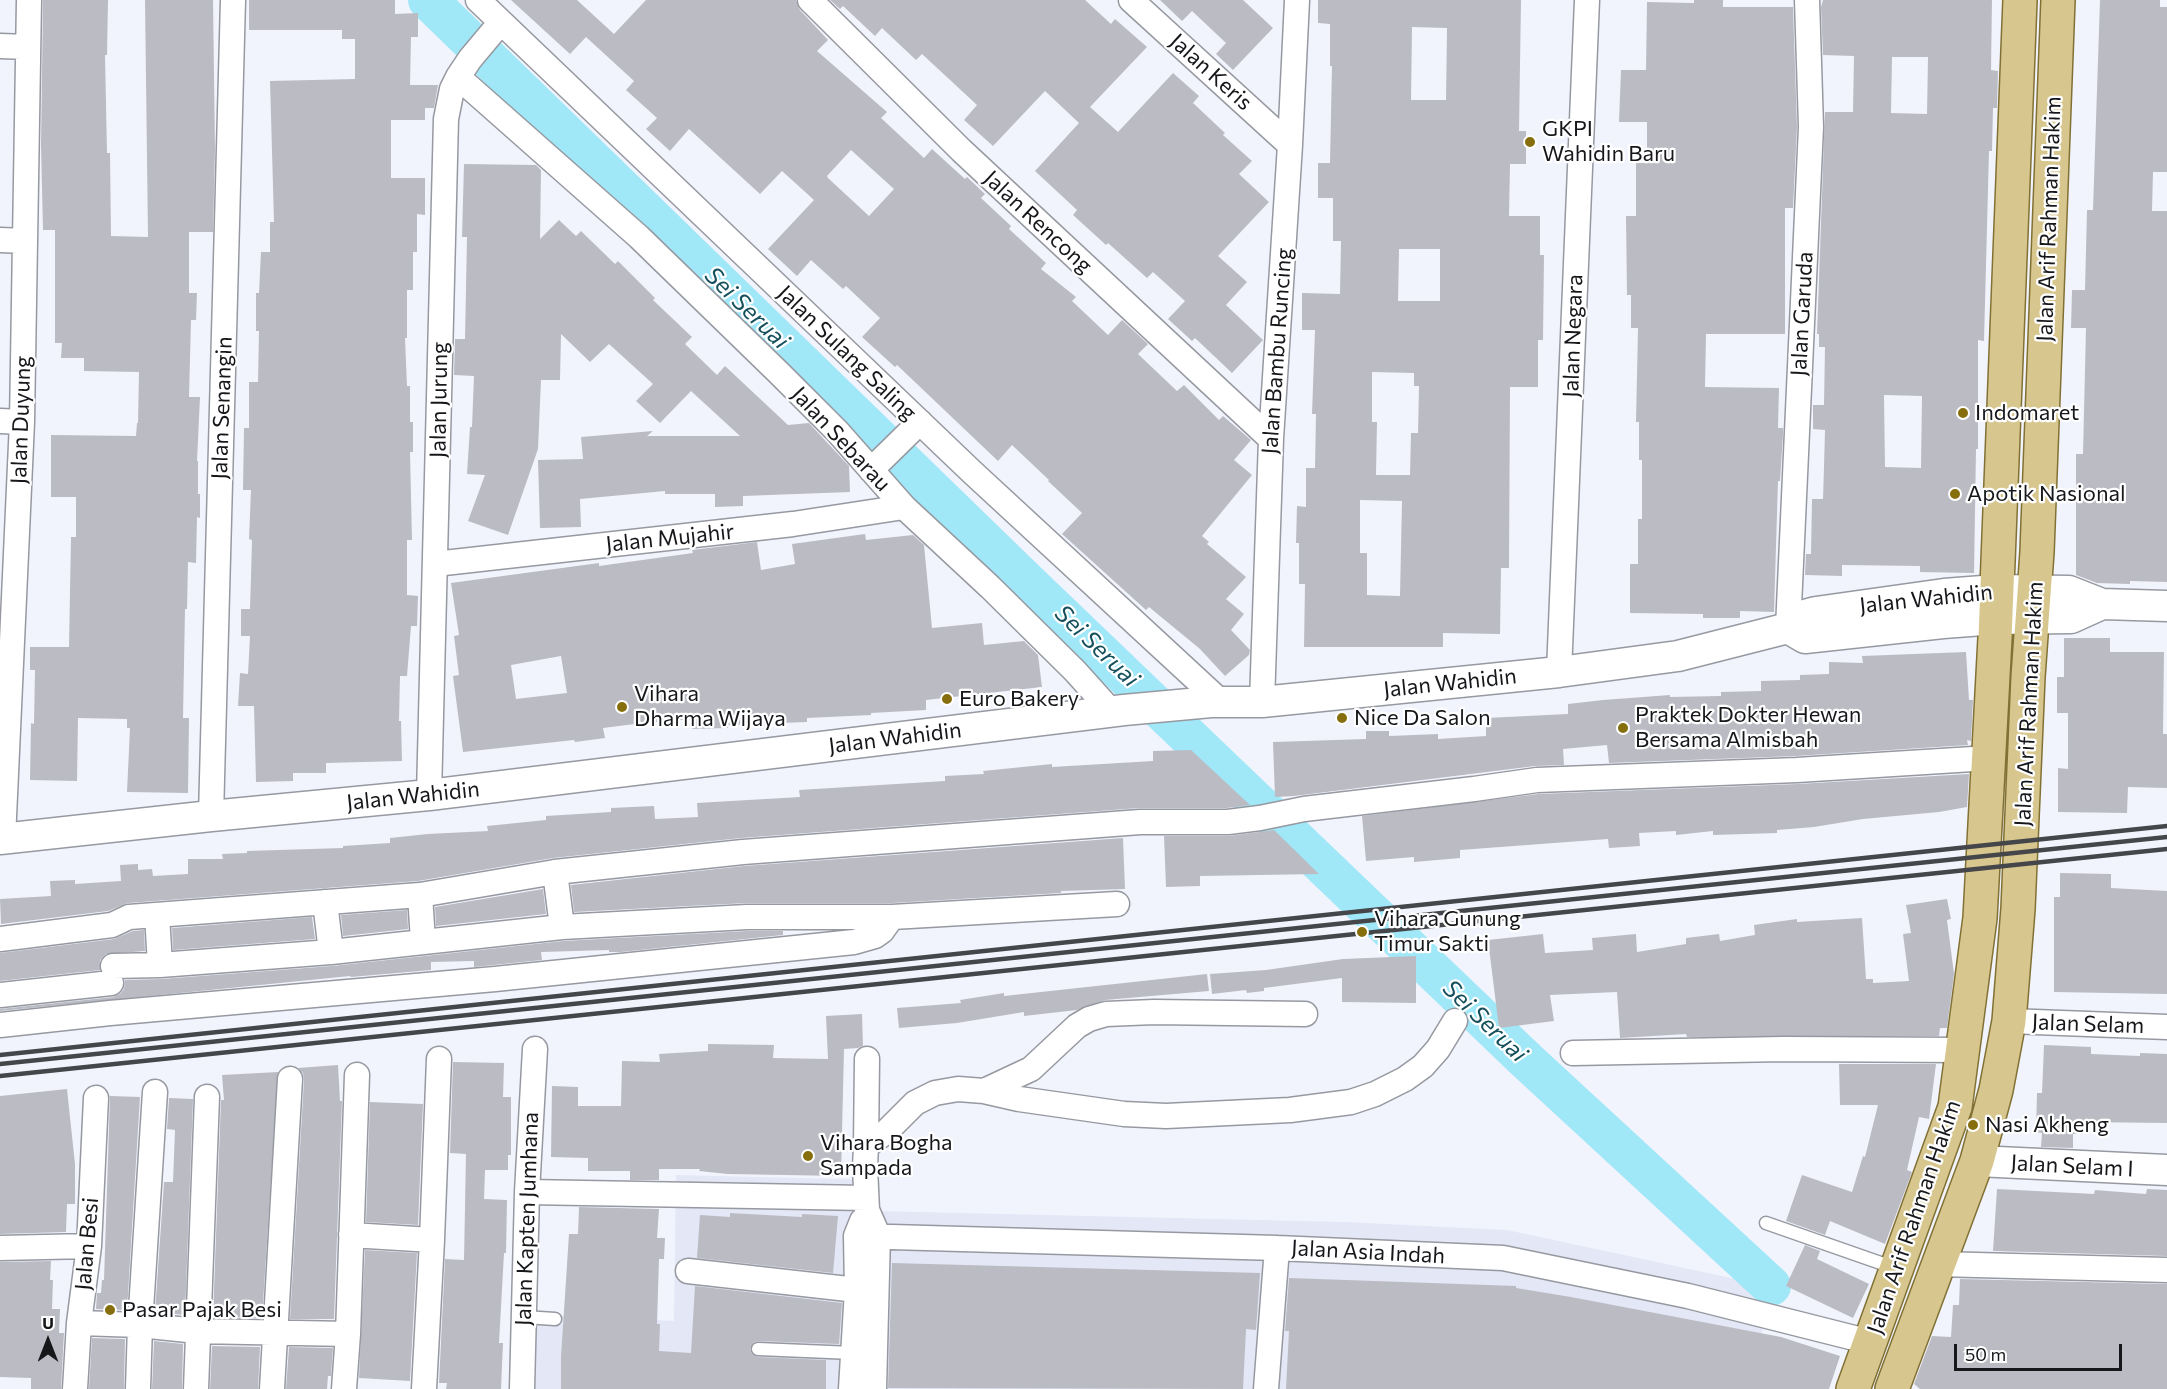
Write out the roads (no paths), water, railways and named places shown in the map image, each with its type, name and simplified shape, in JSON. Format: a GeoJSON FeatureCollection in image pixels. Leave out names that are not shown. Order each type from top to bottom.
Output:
{"type":"FeatureCollection","features":[{"type":"Feature","properties":{"kind":"main road","name":"Jalan Arif Rahman Hakim"},"geometry":{"type":"LineString","coordinates":[[1853,1389],[1954,1107],[1964,1050],[1980,918],[1996,605],[2020,0]]}},
{"type":"Feature","properties":{"kind":"main road","name":"Jalan Arif Rahman Hakim"},"geometry":{"type":"LineString","coordinates":[[1902,1383],[1938,1264],[1977,1161],[1996,1090],[2009,1021],[2018,909],[2033,605],[2058,0]]}},
{"type":"Feature","properties":{"kind":"street","name":"Jalan Duyung"},"geometry":{"type":"LineString","coordinates":[[1,839],[11,422],[25,241],[29,0]]}},
{"type":"Feature","properties":{"kind":"street","name":"Jalan Senangin"},"geometry":{"type":"LineString","coordinates":[[211,816],[233,0]]}},
{"type":"Feature","properties":{"kind":"street","name":"Jalan Sulang Saling"},"geometry":{"type":"LineString","coordinates":[[478,0],[496,28],[917,426],[1216,702]]}},
{"type":"Feature","properties":{"kind":"street","name":"Jalan Rencong"},"geometry":{"type":"LineString","coordinates":[[810,0],[962,151],[1271,439]]}},
{"type":"Feature","properties":{"kind":"street","name":"Jalan Keris"},"geometry":{"type":"LineString","coordinates":[[1131,0],[1290,145]]}},
{"type":"Feature","properties":{"kind":"street","name":"Jalan Bambu Runcing"},"geometry":{"type":"LineString","coordinates":[[1262,702],[1271,439],[1297,0]]}},
{"type":"Feature","properties":{"kind":"street","name":"Jalan Negara"},"geometry":{"type":"LineString","coordinates":[[1559,672],[1587,0]]}},
{"type":"Feature","properties":{"kind":"street","name":"Jalan Garuda"},"geometry":{"type":"LineString","coordinates":[[1788,628],[1811,127],[1807,0]]}},
{"type":"Feature","properties":{"kind":"street","name":"Jalan Jurung"},"geometry":{"type":"LineString","coordinates":[[429,795],[446,119],[452,89],[464,68],[496,28]]}},
{"type":"Feature","properties":{"kind":"street"},"geometry":{"type":"LineString","coordinates":[[0,46],[28,47]]}},
{"type":"Feature","properties":{"kind":"street","name":"Jalan Sebarau"},"geometry":{"type":"LineString","coordinates":[[464,68],[837,431],[876,465],[904,507],[1117,710]]}},
{"type":"Feature","properties":{"kind":"street"},"geometry":{"type":"LineString","coordinates":[[0,240],[25,241]]}},
{"type":"Feature","properties":{"kind":"street"},"geometry":{"type":"LineString","coordinates":[[876,465],[917,426]]}},
{"type":"Feature","properties":{"kind":"street","name":"Jalan Mujahir"},"geometry":{"type":"LineString","coordinates":[[435,564],[793,524],[904,507]]}},
{"type":"Feature","properties":{"kind":"street","name":"Jalan Wahidin"},"geometry":{"type":"LineString","coordinates":[[1,839],[429,795],[1117,710],[1216,702],[1262,702],[1559,672],[1678,656],[1788,628],[1806,638],[1996,605],[2033,605],[2069,591],[2102,604],[2167,606]]}},
{"type":"Feature","properties":{"kind":"street"},"geometry":{"type":"LineString","coordinates":[[0,939],[112,925],[129,917],[420,894],[555,872],[743,852],[1140,822],[1228,822],[1304,809],[1537,780],[1797,770],[1989,758]]}},
{"type":"Feature","properties":{"kind":"street"},"geometry":{"type":"LineString","coordinates":[[555,872],[562,927]]}},
{"type":"Feature","properties":{"kind":"street"},"geometry":{"type":"LineString","coordinates":[[420,894],[423,941]]}},
{"type":"Feature","properties":{"kind":"street"},"geometry":{"type":"LineString","coordinates":[[325,902],[331,952]]}},
{"type":"Feature","properties":{"kind":"street"},"geometry":{"type":"LineString","coordinates":[[0,995],[160,965],[331,952],[562,927],[747,917],[892,917],[1117,904]]}},
{"type":"Feature","properties":{"kind":"street"},"geometry":{"type":"LineString","coordinates":[[158,915],[160,965]]}},
{"type":"Feature","properties":{"kind":"street"},"geometry":{"type":"LineString","coordinates":[[0,1025],[495,979],[854,942],[875,936],[882,931],[892,917]]}},
{"type":"Feature","properties":{"kind":"street"},"geometry":{"type":"LineString","coordinates":[[984,1091],[1031,1069],[1077,1026],[1089,1019],[1106,1014],[1154,1012],[1305,1014]]}},
{"type":"Feature","properties":{"kind":"street"},"geometry":{"type":"LineString","coordinates":[[866,1146],[886,1132],[915,1103],[935,1093],[958,1089],[984,1091],[1019,1099],[1124,1114],[1166,1116],[1290,1110],[1351,1102],[1375,1094],[1405,1079],[1423,1066],[1438,1049],[1455,1021]]}},
{"type":"Feature","properties":{"kind":"street","name":"Jalan Selam"},"geometry":{"type":"LineString","coordinates":[[2009,1021],[2167,1027]]}},
{"type":"Feature","properties":{"kind":"street","name":"Jalan Kapten Jumhana"},"geometry":{"type":"LineString","coordinates":[[522,1389],[527,1192],[536,1049]]}},
{"type":"Feature","properties":{"kind":"street"},"geometry":{"type":"LineString","coordinates":[[1573,1053],[1783,1049],[1964,1050]]}},
{"type":"Feature","properties":{"kind":"street"},"geometry":{"type":"LineString","coordinates":[[424,1389],[439,1059]]}},
{"type":"Feature","properties":{"kind":"street"},"geometry":{"type":"LineString","coordinates":[[867,1059],[866,1204],[874,1389]]}},
{"type":"Feature","properties":{"kind":"street"},"geometry":{"type":"LineString","coordinates":[[344,1389],[357,1075]]}},
{"type":"Feature","properties":{"kind":"street"},"geometry":{"type":"LineString","coordinates":[[272,1389],[290,1078]]}},
{"type":"Feature","properties":{"kind":"street"},"geometry":{"type":"LineString","coordinates":[[138,1389],[155,1092]]}},
{"type":"Feature","properties":{"kind":"street"},"geometry":{"type":"LineString","coordinates":[[196,1389],[207,1097]]}},
{"type":"Feature","properties":{"kind":"street","name":"Jalan Besi"},"geometry":{"type":"LineString","coordinates":[[75,1389],[79,1323],[89,1246],[96,1098]]}},
{"type":"Feature","properties":{"kind":"street","name":"Jalan Selam I"},"geometry":{"type":"LineString","coordinates":[[1977,1161],[2167,1170]]}},
{"type":"Feature","properties":{"kind":"street"},"geometry":{"type":"LineString","coordinates":[[527,1192],[866,1204]]}},
{"type":"Feature","properties":{"kind":"street"},"geometry":{"type":"LineString","coordinates":[[351,1235],[432,1239]]}},
{"type":"Feature","properties":{"kind":"street"},"geometry":{"type":"LineString","coordinates":[[851,1389],[857,1290],[867,1235]]}},
{"type":"Feature","properties":{"kind":"street","name":"Jalan Asia Indah"},"geometry":{"type":"LineString","coordinates":[[867,1235],[1277,1248],[1503,1258],[1688,1296],[1870,1342]]}},
{"type":"Feature","properties":{"kind":"street"},"geometry":{"type":"LineString","coordinates":[[0,1248],[89,1246]]}},
{"type":"Feature","properties":{"kind":"street"},"geometry":{"type":"LineString","coordinates":[[1266,1389],[1277,1248]]}},
{"type":"Feature","properties":{"kind":"street"},"geometry":{"type":"LineString","coordinates":[[1938,1264],[2167,1270]]}},
{"type":"Feature","properties":{"kind":"street"},"geometry":{"type":"LineString","coordinates":[[688,1271],[857,1290]]}},
{"type":"Feature","properties":{"kind":"street"},"geometry":{"type":"LineString","coordinates":[[79,1323],[140,1325],[197,1331],[348,1334]]}},
{"type":"Feature","properties":{"kind":"lane"},"geometry":{"type":"LineString","coordinates":[[1766,1223],[1897,1269]]}},
{"type":"Feature","properties":{"kind":"lane"},"geometry":{"type":"LineString","coordinates":[[524,1317],[555,1319]]}},
{"type":"Feature","properties":{"kind":"lane"},"geometry":{"type":"LineString","coordinates":[[758,1349],[853,1353]]}},
{"type":"Feature","properties":{"kind":"waterway","name":"Sei Seruai"},"geometry":{"type":"LineString","coordinates":[[428,0],[1024,579],[1526,1060],[1771,1286]]}},
{"type":"Feature","properties":{"kind":"railway"},"geometry":{"type":"LineString","coordinates":[[0,1055],[2167,826]]}},
{"type":"Feature","properties":{"kind":"railway"},"geometry":{"type":"LineString","coordinates":[[0,1064],[2167,837]]}},
{"type":"Feature","properties":{"kind":"railway"},"geometry":{"type":"LineString","coordinates":[[0,1076],[2167,849]]}},
{"type":"Feature","properties":{"kind":"place","name":"GKPI Wahidin Baru"},"geometry":{"type":"Point","coordinates":[1530,142]}},
{"type":"Feature","properties":{"kind":"place","name":"Indomaret"},"geometry":{"type":"Point","coordinates":[1963,413]}},
{"type":"Feature","properties":{"kind":"place","name":"Apotik Nasional"},"geometry":{"type":"Point","coordinates":[1955,494]}},
{"type":"Feature","properties":{"kind":"place","name":"Euro Bakery"},"geometry":{"type":"Point","coordinates":[947,699]}},
{"type":"Feature","properties":{"kind":"place","name":"Vihara Dharma Wijaya"},"geometry":{"type":"Point","coordinates":[622,707]}},
{"type":"Feature","properties":{"kind":"place","name":"Nice Da Salon"},"geometry":{"type":"Point","coordinates":[1342,718]}},
{"type":"Feature","properties":{"kind":"place","name":"Praktek Dokter Hewan Bersama Almisbah"},"geometry":{"type":"Point","coordinates":[1623,728]}},
{"type":"Feature","properties":{"kind":"place","name":"Vihara Gunung Timur Sakti"},"geometry":{"type":"Point","coordinates":[1362,932]}},
{"type":"Feature","properties":{"kind":"place","name":"Nasi Akheng"},"geometry":{"type":"Point","coordinates":[1973,1125]}},
{"type":"Feature","properties":{"kind":"place","name":"Vihara Bogha Sampada"},"geometry":{"type":"Point","coordinates":[808,1156]}},
{"type":"Feature","properties":{"kind":"place","name":"Pasar Pajak Besi"},"geometry":{"type":"Point","coordinates":[110,1310]}}]}
